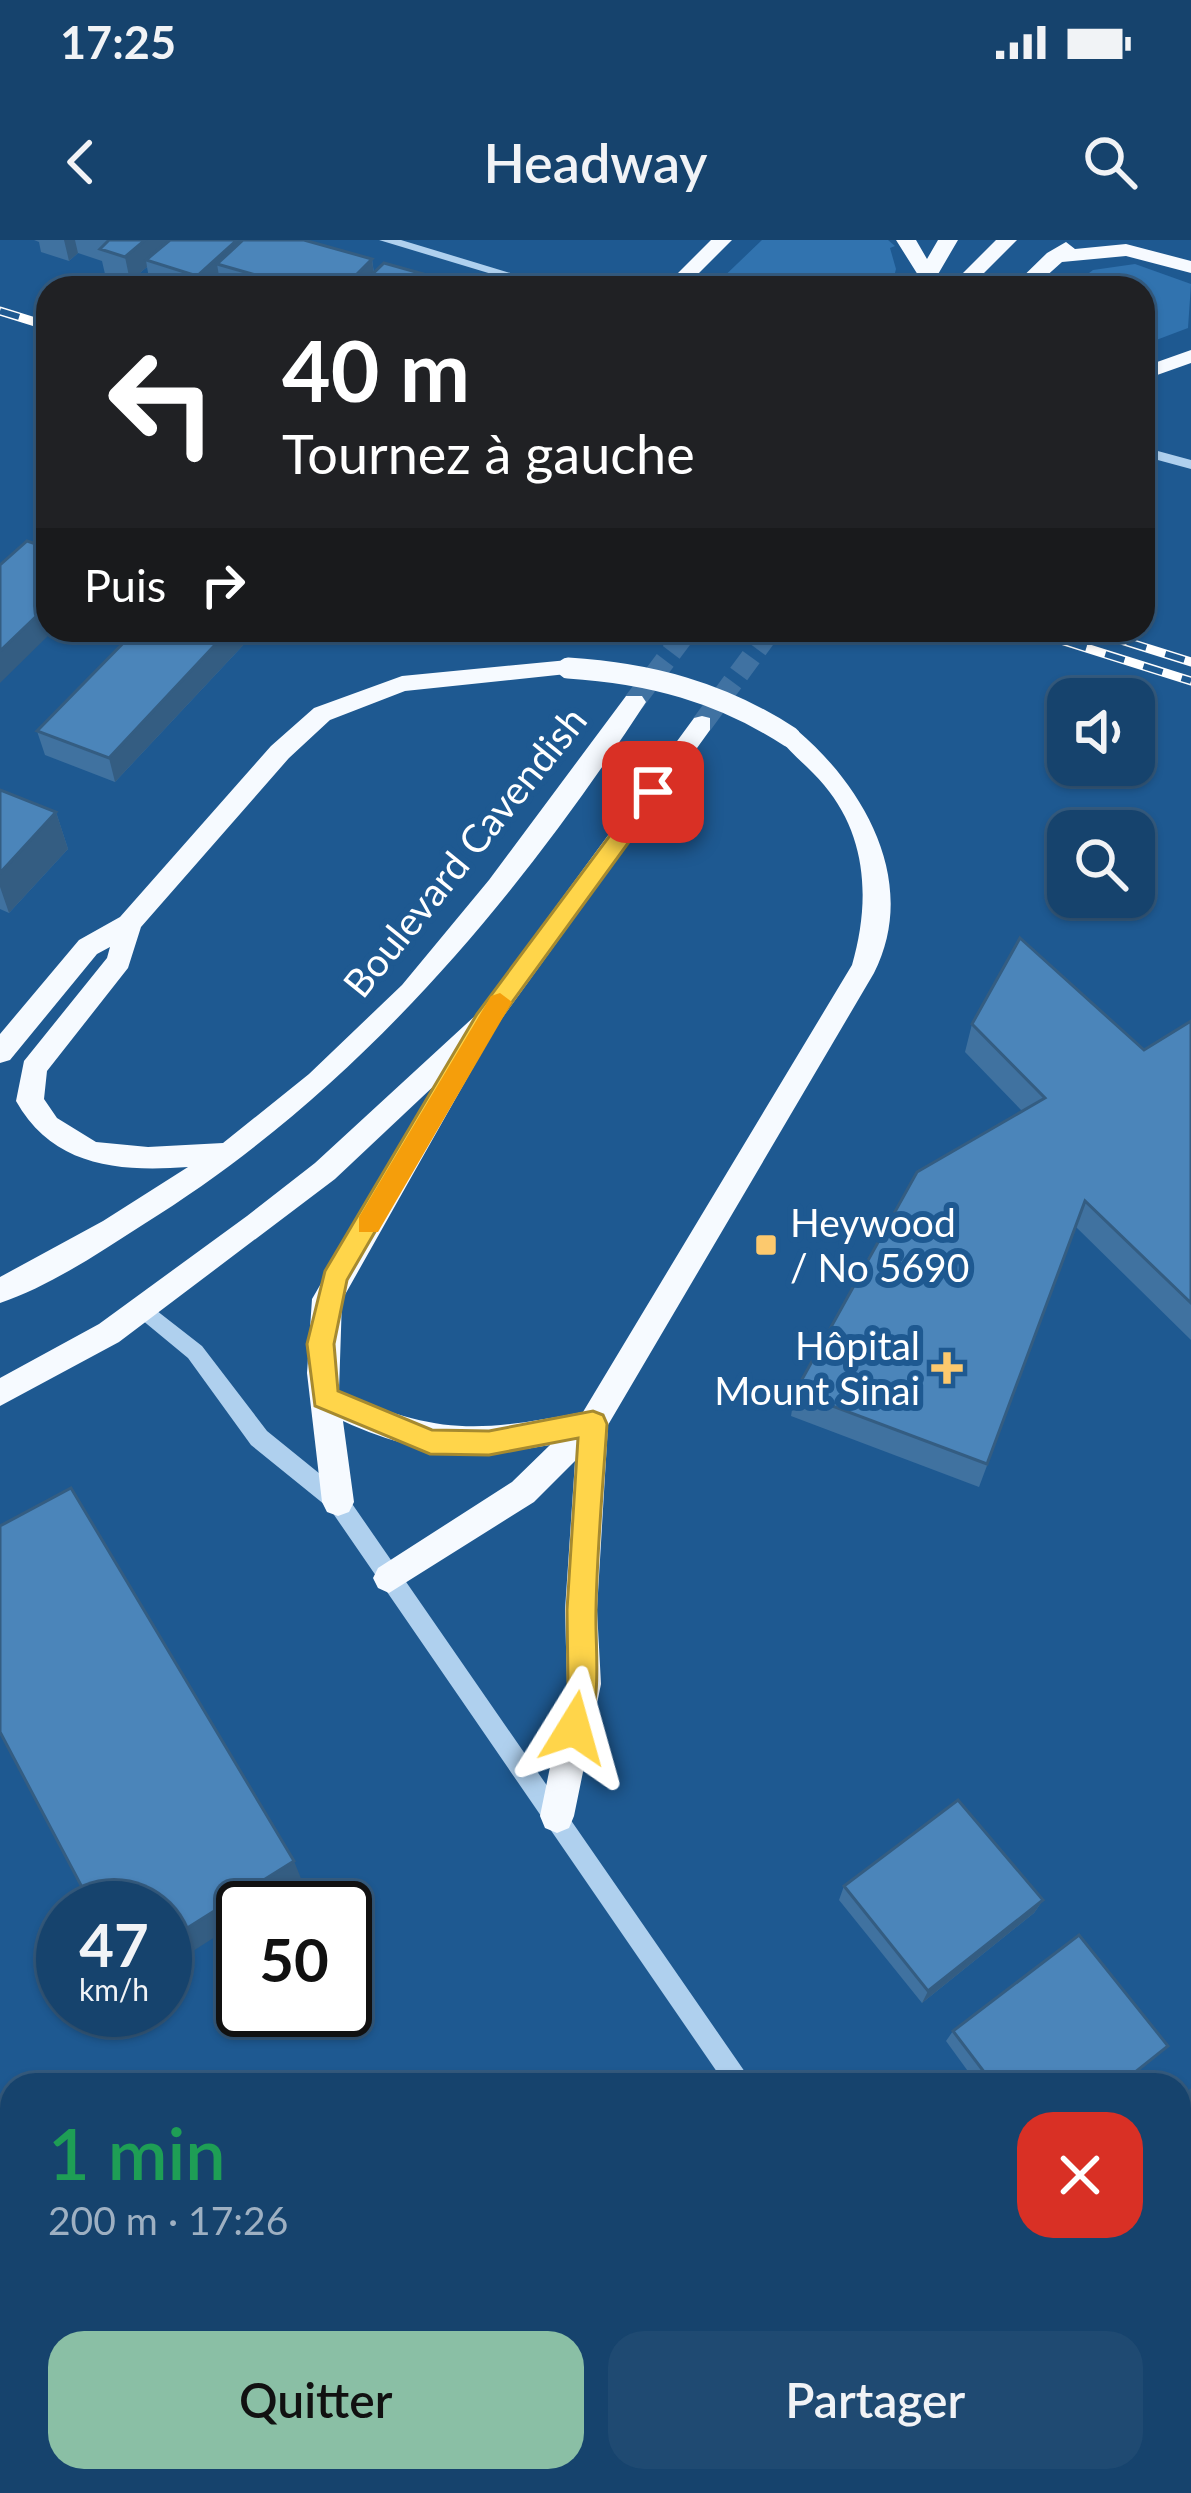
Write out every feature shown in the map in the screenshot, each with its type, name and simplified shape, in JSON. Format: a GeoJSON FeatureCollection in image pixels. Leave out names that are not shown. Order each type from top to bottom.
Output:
{"type":"FeatureCollection","features":[{"type":"Feature","properties":{"kind":"main road"},"geometry":{"type":"LineString","coordinates":[[685,276],[722,240]]}},
{"type":"Feature","properties":{"kind":"main road"},"geometry":{"type":"LineString","coordinates":[[906,240],[921,276]]}},
{"type":"Feature","properties":{"kind":"main road"},"geometry":{"type":"LineString","coordinates":[[927,276],[948,240]]}},
{"type":"Feature","properties":{"kind":"main road"},"geometry":{"type":"LineString","coordinates":[[970,276],[1007,240]]}},
{"type":"Feature","properties":{"kind":"main road"},"geometry":{"type":"LineString","coordinates":[[1034,276],[1076,240]]}},
{"type":"Feature","properties":{"kind":"main road"},"geometry":{"type":"LineString","coordinates":[[1054,257],[1115,250],[1144,240]]}},
{"type":"Feature","properties":{"kind":"main road"},"geometry":{"type":"LineString","coordinates":[[1115,250],[1153,254],[1191,267]]}},
{"type":"Feature","properties":{"kind":"main road"},"geometry":{"type":"LineString","coordinates":[[1155,370],[1191,356]]}},
{"type":"Feature","properties":{"kind":"main road"},"geometry":{"type":"LineString","coordinates":[[0,1053],[88,947],[129,925],[280,752],[322,714],[402,684],[568,668],[642,675],[729,702],[790,737],[834,780],[866,831],[880,886],[873,944],[842,1011],[593,1424],[523,1492],[389,1578]]}},
{"type":"Feature","properties":{"kind":"main road","name":"Boulevard Cavendish"},"geometry":{"type":"LineString","coordinates":[[0,1292],[105,1237],[232,1153],[314,1087],[415,987],[634,702]]}},
{"type":"Feature","properties":{"kind":"main road"},"geometry":{"type":"LineString","coordinates":[[338,1502],[321,1344],[334,1279],[486,1021],[702,724]]}},
{"type":"Feature","properties":{"kind":"main road"},"geometry":{"type":"LineString","coordinates":[[129,925],[119,961],[34,1068],[30,1101],[63,1142],[99,1156],[232,1153]]}},
{"type":"Feature","properties":{"kind":"main road"},"geometry":{"type":"LineString","coordinates":[[0,1393],[143,1309],[325,1171],[486,1021]]}},
{"type":"Feature","properties":{"kind":"main road"},"geometry":{"type":"LineString","coordinates":[[324,1398],[401,1433],[448,1445],[489,1443],[593,1424]]}},
{"type":"Feature","properties":{"kind":"main road"},"geometry":{"type":"LineString","coordinates":[[556,1816],[584,1684],[581,1610],[593,1424]]}},
{"type":"Feature","properties":{"kind":"street"},"geometry":{"type":"LineString","coordinates":[[386,240],[511,276]]}},
{"type":"Feature","properties":{"kind":"street"},"geometry":{"type":"LineString","coordinates":[[1155,454],[1191,465]]}},
{"type":"Feature","properties":{"kind":"street"},"geometry":{"type":"LineString","coordinates":[[143,1309],[196,1352],[260,1438],[338,1502],[733,2073]]}},
{"type":"Feature","properties":{"kind":"shaded area"},"geometry":{"type":"Polygon","coordinates":[[[762,240],[888,240],[895,246],[890,248],[894,276],[724,276],[762,240]]]}},
{"type":"Feature","properties":{"kind":"shaded area"},"geometry":{"type":"Polygon","coordinates":[[[1135,264],[1191,284],[1188,328],[1155,340],[1155,276],[1085,276],[1093,270],[1135,264]]]}},
{"type":"Feature","properties":{"kind":"building"},"geometry":{"type":"Polygon","coordinates":[[[109,240],[145,240],[125,257],[100,249],[109,240]]]}},
{"type":"Feature","properties":{"kind":"building"},"geometry":{"type":"Polygon","coordinates":[[[170,240],[237,240],[197,276],[146,260],[170,240]]]}},
{"type":"Feature","properties":{"kind":"building"},"geometry":{"type":"Polygon","coordinates":[[[243,240],[304,240],[372,259],[355,276],[259,276],[217,264],[243,240]]]}},
{"type":"Feature","properties":{"kind":"building"},"geometry":{"type":"Polygon","coordinates":[[[384,263],[430,276],[370,276],[384,263]]]}},
{"type":"Feature","properties":{"kind":"building"},"geometry":{"type":"Polygon","coordinates":[[[27,541],[36,544],[36,616],[0,651],[0,565],[27,541]]]}},
{"type":"Feature","properties":{"kind":"building"},"geometry":{"type":"Polygon","coordinates":[[[124,642],[218,642],[109,758],[37,731],[124,642]]]}},
{"type":"Feature","properties":{"kind":"building"},"geometry":{"type":"Polygon","coordinates":[[[0,790],[56,812],[0,873],[0,790]]]}},
{"type":"Feature","properties":{"kind":"building"},"geometry":{"type":"Polygon","coordinates":[[[1020,938],[1144,1050],[1191,1021],[1191,1303],[1085,1201],[987,1464],[795,1392],[917,1172],[1045,1098],[972,1024],[1020,938]]]}},
{"type":"Feature","properties":{"kind":"building"},"geometry":{"type":"Polygon","coordinates":[[[71,1488],[294,1861],[262,1881],[216,1881],[216,1910],[192,1925],[192,1881],[79,1881],[0,1732],[0,1526],[71,1488]]]}},
{"type":"Feature","properties":{"kind":"building"},"geometry":{"type":"Polygon","coordinates":[[[958,1800],[1043,1900],[928,1991],[844,1886],[958,1800]]]}},
{"type":"Feature","properties":{"kind":"building"},"geometry":{"type":"Polygon","coordinates":[[[1079,1935],[1168,2046],[1134,2073],[985,2073],[953,2031],[1079,1935]]]}},
{"type":"Feature","properties":{"kind":"tunnel"},"geometry":{"type":"LineString","coordinates":[[634,702],[679,642]]}},
{"type":"Feature","properties":{"kind":"tunnel"},"geometry":{"type":"LineString","coordinates":[[702,724],[762,642]]}},
{"type":"Feature","properties":{"kind":"railway"},"geometry":{"type":"LineString","coordinates":[[0,311],[36,322]]}},
{"type":"Feature","properties":{"kind":"railway"},"geometry":{"type":"LineString","coordinates":[[1067,642],[1191,681]]}},
{"type":"Feature","properties":{"kind":"railway"},"geometry":{"type":"LineString","coordinates":[[1127,642],[1191,662]]}},
{"type":"Feature","properties":{"kind":"slow traffic"},"geometry":{"type":"LineString","coordinates":[[369,1224],[500,1002]]}},
{"type":"Feature","properties":{"kind":"place","name":"Heywood / No 5690"},"geometry":{"type":"Point","coordinates":[766,1245]}},
{"type":"Feature","properties":{"kind":"place","name":"Hôpital Mount Sinai"},"geometry":{"type":"Point","coordinates":[947,1368]}},
{"type":"Feature","properties":{"kind":"route"},"geometry":{"type":"LineString","coordinates":[[574,1728],[584,1684],[581,1610],[593,1424],[489,1443],[448,1445],[401,1433],[324,1398],[323,1319],[346,1256],[376,1214],[486,1021],[653,792]]}}]}
